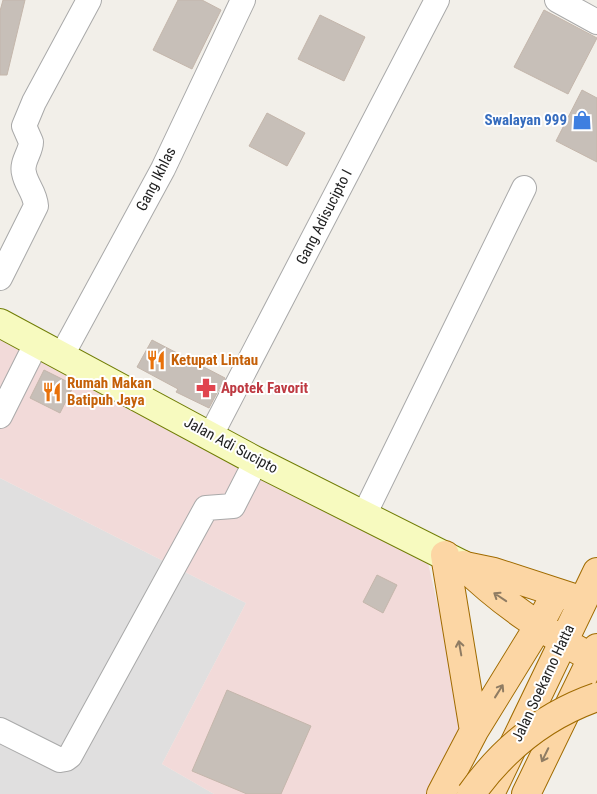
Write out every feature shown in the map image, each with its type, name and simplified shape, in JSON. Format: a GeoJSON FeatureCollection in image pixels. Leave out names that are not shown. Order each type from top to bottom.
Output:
{"type":"FeatureCollection","features":[{"type":"Feature","properties":{"kind":"main road","name":"Jalan Adi Sucipto"},"geometry":{"type":"LineString","coordinates":[[0,323],[211,435],[256,461],[454,560],[590,603]]}},
{"type":"Feature","properties":{"kind":"main road","name":"Jalan Adi Sucipto"},"geometry":{"type":"LineString","coordinates":[[454,560],[486,588],[538,627],[563,642],[595,656]]}},
{"type":"Feature","properties":{"kind":"main road"},"geometry":{"type":"LineString","coordinates":[[454,560],[474,730]]}},
{"type":"Feature","properties":{"kind":"main road","name":"Jalan Soekarno Hatta"},"geometry":{"type":"LineString","coordinates":[[490,794],[563,642],[590,603],[597,572]]}},
{"type":"Feature","properties":{"kind":"main road"},"geometry":{"type":"LineString","coordinates":[[441,794],[474,730],[538,627],[556,593]]}},
{"type":"Feature","properties":{"kind":"main road"},"geometry":{"type":"LineString","coordinates":[[526,794],[595,656]]}},
{"type":"Feature","properties":{"kind":"main road"},"geometry":{"type":"LineString","coordinates":[[471,794],[502,756],[529,732],[571,706],[597,697]]}},
{"type":"Feature","properties":{"kind":"street"},"geometry":{"type":"LineString","coordinates":[[0,278],[36,206],[35,195],[24,174],[23,167],[31,142],[24,126],[34,102],[89,0]]}},
{"type":"Feature","properties":{"kind":"street","name":"Gang Ikhlas"},"geometry":{"type":"LineString","coordinates":[[62,355],[163,169],[243,0]]}},
{"type":"Feature","properties":{"kind":"street","name":"Gang Adisucipto I"},"geometry":{"type":"LineString","coordinates":[[211,435],[438,0]]}},
{"type":"Feature","properties":{"kind":"street"},"geometry":{"type":"LineString","coordinates":[[557,0],[597,22]]}},
{"type":"Feature","properties":{"kind":"street"},"geometry":{"type":"LineString","coordinates":[[364,515],[524,188]]}},
{"type":"Feature","properties":{"kind":"street"},"geometry":{"type":"LineString","coordinates":[[0,416],[37,342]]}},
{"type":"Feature","properties":{"kind":"street"},"geometry":{"type":"LineString","coordinates":[[0,730],[60,760],[70,756],[206,508],[233,506],[256,461]]}},
{"type":"Feature","properties":{"kind":"shaded area"},"geometry":{"type":"Polygon","coordinates":[[[0,333],[426,554],[465,726],[429,794],[214,794],[162,764],[246,603],[0,478],[0,333]]]}},
{"type":"Feature","properties":{"kind":"shaded area"},"geometry":{"type":"Polygon","coordinates":[[[0,478],[246,603],[162,764],[214,794],[0,794],[0,478]]]}},
{"type":"Feature","properties":{"kind":"building"},"geometry":{"type":"Polygon","coordinates":[[[3,0],[25,0],[7,75],[0,75],[0,11],[3,0]]]}},
{"type":"Feature","properties":{"kind":"building"},"geometry":{"type":"Polygon","coordinates":[[[178,0],[202,0],[221,10],[192,69],[153,50],[178,0]]]}},
{"type":"Feature","properties":{"kind":"building"},"geometry":{"type":"Polygon","coordinates":[[[544,10],[597,38],[568,94],[514,67],[544,10]]]}},
{"type":"Feature","properties":{"kind":"building"},"geometry":{"type":"Polygon","coordinates":[[[320,15],[365,37],[344,81],[298,59],[320,15]]]}},
{"type":"Feature","properties":{"kind":"building","name":"Swalayan 999"},"geometry":{"type":"Polygon","coordinates":[[[582,90],[597,98],[597,162],[556,141],[582,90]]]}},
{"type":"Feature","properties":{"kind":"building"},"geometry":{"type":"Polygon","coordinates":[[[267,113],[305,133],[287,166],[249,146],[267,113]]]}},
{"type":"Feature","properties":{"kind":"building"},"geometry":{"type":"Polygon","coordinates":[[[152,340],[225,378],[209,408],[176,392],[178,389],[137,367],[152,340]]]}},
{"type":"Feature","properties":{"kind":"building","name":"Rumah Makan Batipuh Jaya"},"geometry":{"type":"Polygon","coordinates":[[[44,370],[74,385],[60,413],[30,398],[44,370]]]}},
{"type":"Feature","properties":{"kind":"building"},"geometry":{"type":"Polygon","coordinates":[[[377,575],[397,585],[383,613],[363,602],[377,575]]]}},
{"type":"Feature","properties":{"kind":"building"},"geometry":{"type":"Polygon","coordinates":[[[227,690],[311,726],[281,794],[247,794],[192,771],[227,690]]]}},
{"type":"Feature","properties":{"kind":"place","name":"Swalayan 999"},"geometry":{"type":"Point","coordinates":[582,120]}},
{"type":"Feature","properties":{"kind":"place","name":"Ketupat Lintau"},"geometry":{"type":"Point","coordinates":[156,360]}},
{"type":"Feature","properties":{"kind":"place","name":"Apotek Favorit"},"geometry":{"type":"Point","coordinates":[206,388]}},
{"type":"Feature","properties":{"kind":"place","name":"Rumah Makan Batipuh Jaya"},"geometry":{"type":"Point","coordinates":[52,392]}}]}
